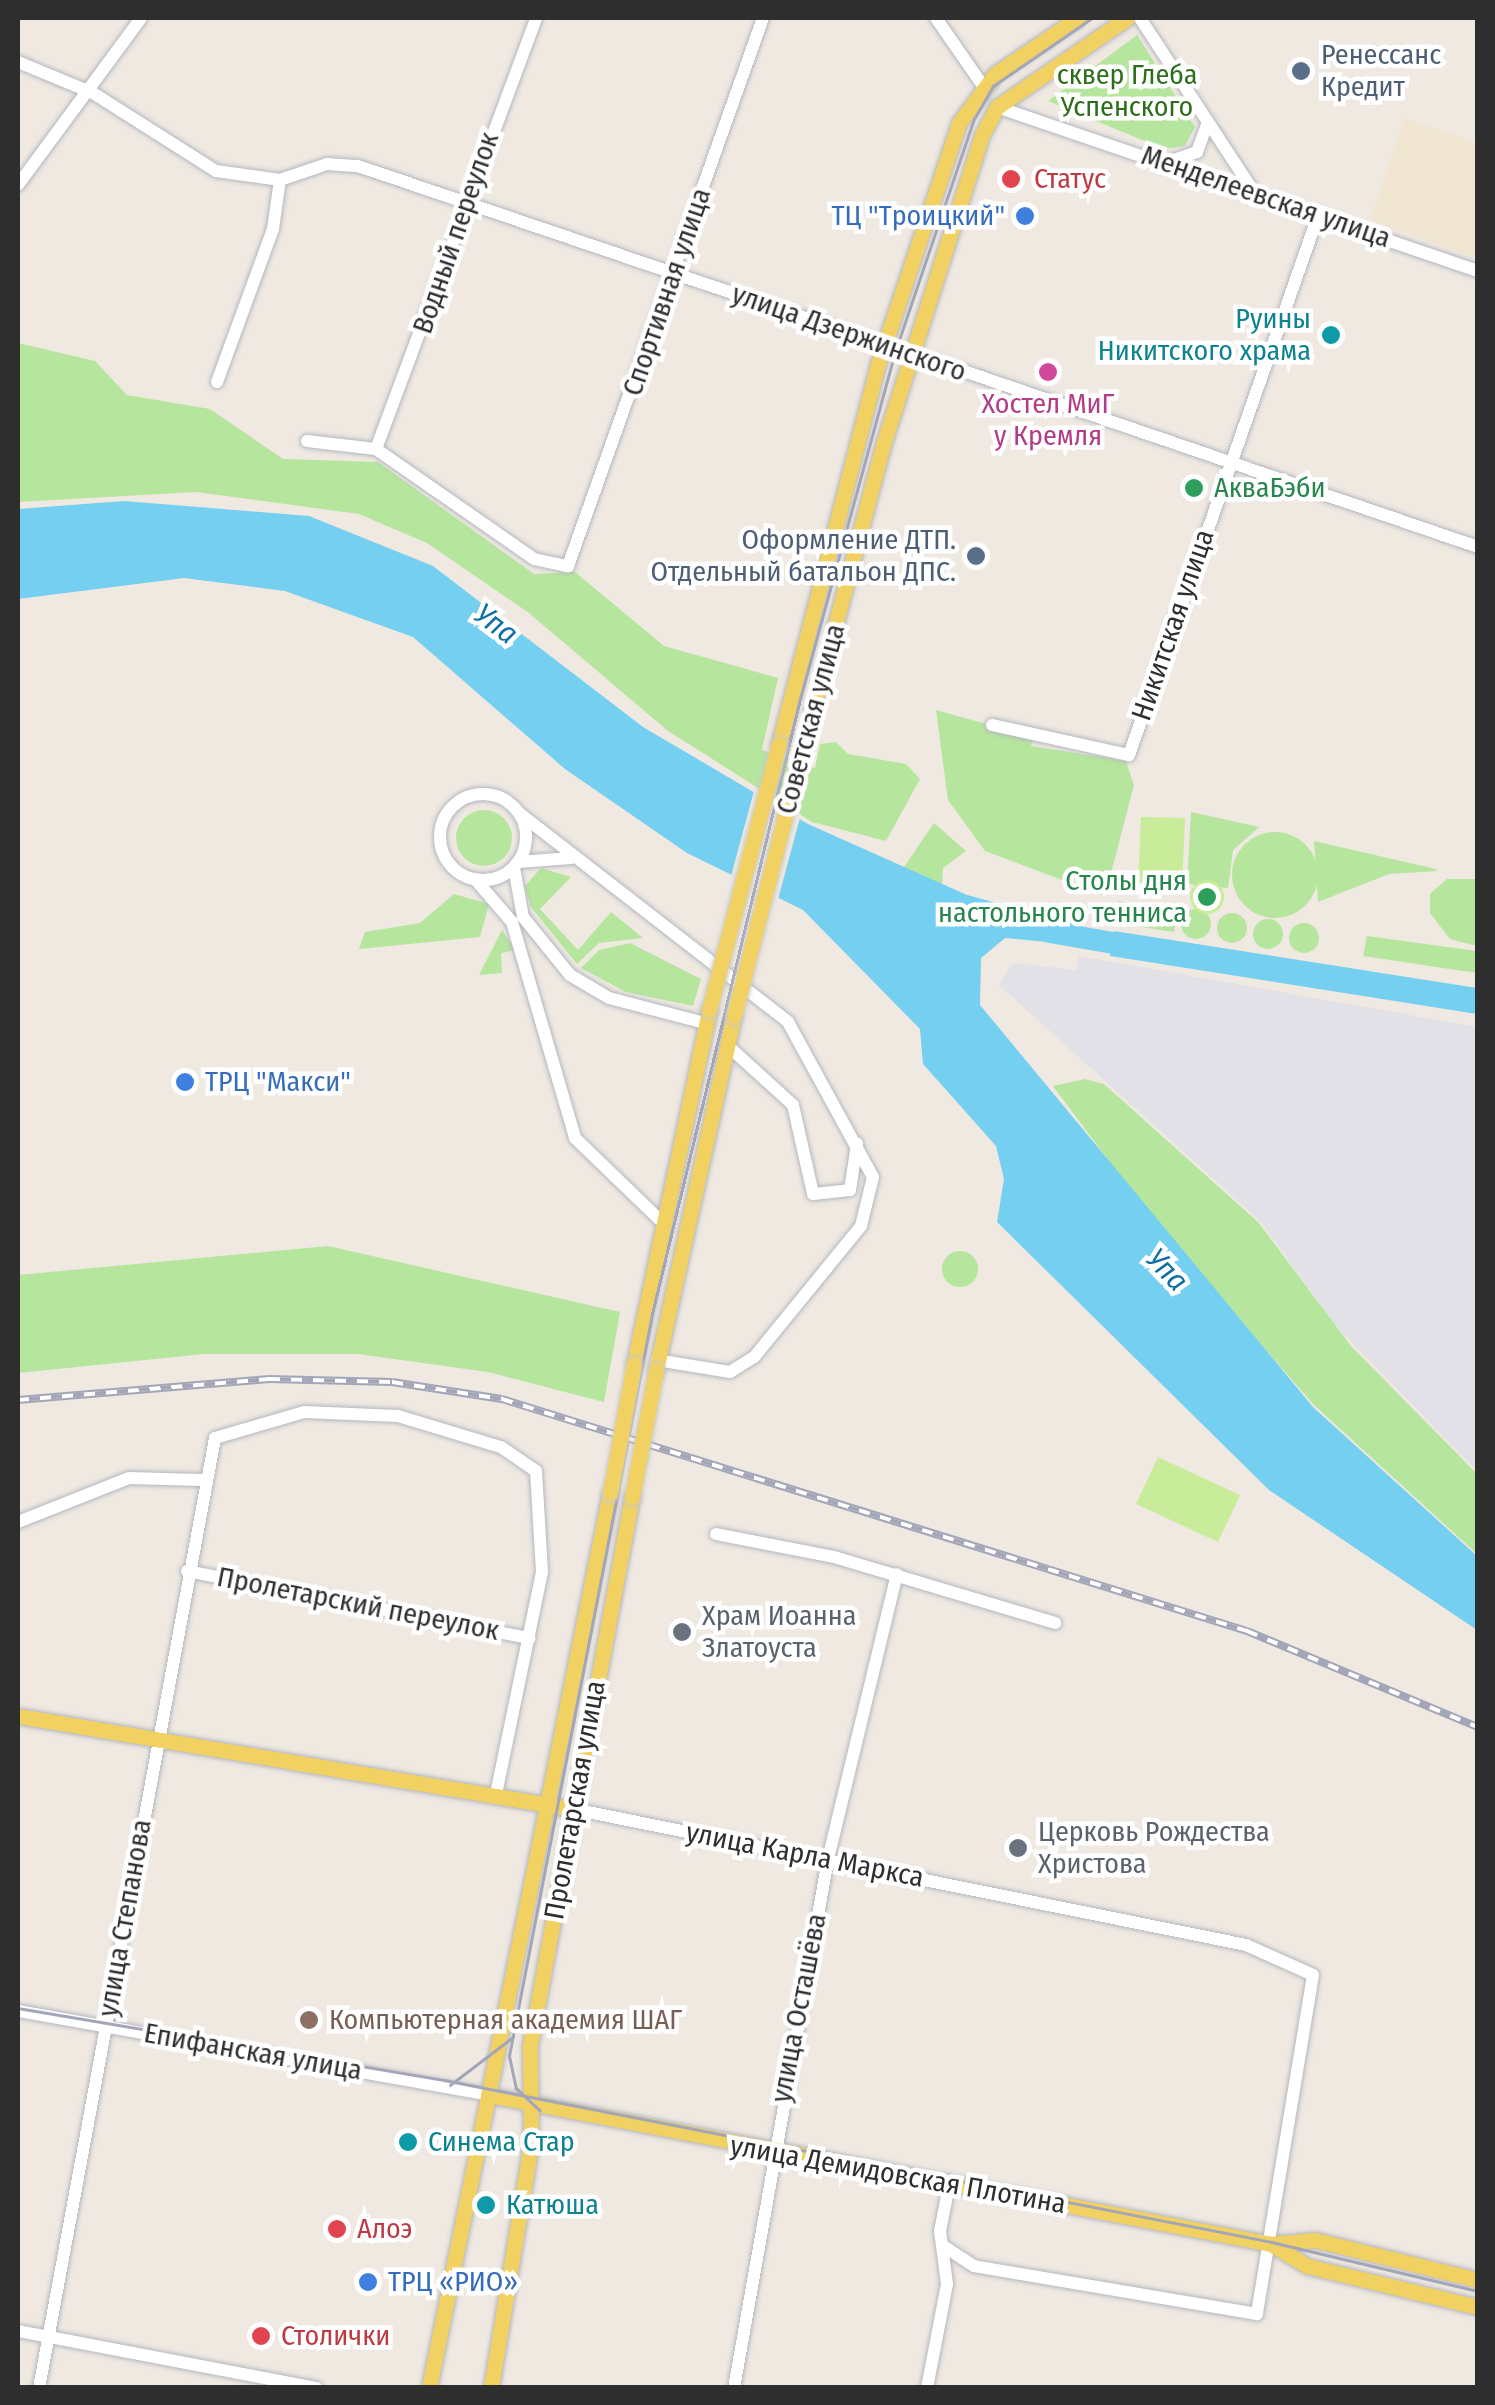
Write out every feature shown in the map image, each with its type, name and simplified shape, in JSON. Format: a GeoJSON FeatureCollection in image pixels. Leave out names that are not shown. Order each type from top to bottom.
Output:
{"type":"FeatureCollection","features":[{"type":"Feature","properties":{"kind":"main road","name":"Советская улица"},"geometry":{"type":"LineString","coordinates":[[610,1493],[662,1222],[707,1016],[885,345],[959,123],[983,86],[1078,18]]}},
{"type":"Feature","properties":{"kind":"main road"},"geometry":{"type":"LineString","coordinates":[[998,106],[1127,18]]}},
{"type":"Feature","properties":{"kind":"main road","name":"Советская улица"},"geometry":{"type":"LineString","coordinates":[[632,1496],[656,1365],[727,1045],[802,750],[911,354],[998,106]]}},
{"type":"Feature","properties":{"kind":"main road","name":"улица Дзержинского"},"geometry":{"type":"LineString","coordinates":[[885,345],[911,354]]}},
{"type":"Feature","properties":{"kind":"main road","name":"Пролетарская улица"},"geometry":{"type":"LineString","coordinates":[[429,2388],[610,1493]]}},
{"type":"Feature","properties":{"kind":"main road","name":"Пролетарская улица"},"geometry":{"type":"LineString","coordinates":[[491,2388],[532,2144],[524,2104],[573,1809],[632,1496]]}},
{"type":"Feature","properties":{"kind":"main road","name":"улица Карла Маркса"},"geometry":{"type":"LineString","coordinates":[[18,1716],[573,1809]]}},
{"type":"Feature","properties":{"kind":"main road"},"geometry":{"type":"LineString","coordinates":[[488,2096],[524,2104]]}},
{"type":"Feature","properties":{"kind":"main road","name":"улица Демидовская Плотина"},"geometry":{"type":"LineString","coordinates":[[524,2104],[770,2154],[950,2181],[1271,2244],[1315,2240],[1478,2280]]}},
{"type":"Feature","properties":{"kind":"main road","name":"улица Демидовская Плотина"},"geometry":{"type":"LineString","coordinates":[[1271,2244],[1307,2266],[1478,2307]]}},
{"type":"Feature","properties":{"kind":"street"},"geometry":{"type":"LineString","coordinates":[[18,185],[93,93],[142,18]]}},
{"type":"Feature","properties":{"kind":"street","name":"Водный переулок"},"geometry":{"type":"LineString","coordinates":[[376,449],[536,18]]}},
{"type":"Feature","properties":{"kind":"street","name":"Спортивная улица"},"geometry":{"type":"LineString","coordinates":[[376,449],[534,558],[568,566],[763,18]]}},
{"type":"Feature","properties":{"kind":"street"},"geometry":{"type":"LineString","coordinates":[[936,18],[983,86]]}},
{"type":"Feature","properties":{"kind":"street"},"geometry":{"type":"LineString","coordinates":[[1140,18],[1253,191]]}},
{"type":"Feature","properties":{"kind":"street"},"geometry":{"type":"LineString","coordinates":[[18,62],[93,93]]}},
{"type":"Feature","properties":{"kind":"street","name":"улица Дзержинского"},"geometry":{"type":"LineString","coordinates":[[93,93],[216,171],[280,180],[327,164],[358,166],[885,345]]}},
{"type":"Feature","properties":{"kind":"street","name":"Менделеевская улица"},"geometry":{"type":"LineString","coordinates":[[998,106],[1319,213],[1478,271]]}},
{"type":"Feature","properties":{"kind":"street"},"geometry":{"type":"LineString","coordinates":[[1166,162],[1197,152],[1208,122]]}},
{"type":"Feature","properties":{"kind":"street"},"geometry":{"type":"LineString","coordinates":[[217,382],[273,229],[280,180]]}},
{"type":"Feature","properties":{"kind":"street","name":"Никитская улица"},"geometry":{"type":"LineString","coordinates":[[992,725],[1129,755],[1228,460],[1319,213]]}},
{"type":"Feature","properties":{"kind":"street","name":"улица Дзержинского"},"geometry":{"type":"LineString","coordinates":[[911,354],[1478,547]]}},
{"type":"Feature","properties":{"kind":"street"},"geometry":{"type":"LineString","coordinates":[[308,441],[376,449]]}},
{"type":"Feature","properties":{"kind":"street"},"geometry":{"type":"LineString","coordinates":[[656,1365],[730,1372],[754,1357],[861,1226],[873,1177],[788,1022],[520,813],[484,794],[447,813],[443,853],[475,880],[512,922],[575,1138],[662,1222]]}},
{"type":"Feature","properties":{"kind":"street"},"geometry":{"type":"LineString","coordinates":[[520,813],[527,838],[516,865],[523,917],[570,976],[609,998],[707,1016]]}},
{"type":"Feature","properties":{"kind":"street"},"geometry":{"type":"LineString","coordinates":[[475,880],[516,865],[578,860]]}},
{"type":"Feature","properties":{"kind":"street"},"geometry":{"type":"LineString","coordinates":[[727,1045],[793,1105],[814,1194],[850,1190],[857,1142]]}},
{"type":"Feature","properties":{"kind":"street","name":"улица Степанова"},"geometry":{"type":"LineString","coordinates":[[38,2388],[107,2027],[207,1448],[225,1431],[304,1412],[398,1416],[501,1447],[536,1471],[545,1543],[530,1638]]}},
{"type":"Feature","properties":{"kind":"street"},"geometry":{"type":"LineString","coordinates":[[18,1522],[129,1478],[201,1480]]}},
{"type":"Feature","properties":{"kind":"street"},"geometry":{"type":"LineString","coordinates":[[716,1534],[897,1574],[1055,1623]]}},
{"type":"Feature","properties":{"kind":"street","name":"Пролетарский переулок"},"geometry":{"type":"LineString","coordinates":[[187,1570],[530,1638]]}},
{"type":"Feature","properties":{"kind":"street","name":"улица Осташёва"},"geometry":{"type":"LineString","coordinates":[[734,2388],[770,2154],[828,1859],[897,1574]]}},
{"type":"Feature","properties":{"kind":"street"},"geometry":{"type":"LineString","coordinates":[[496,1794],[530,1638]]}},
{"type":"Feature","properties":{"kind":"street","name":"улица Карла Маркса"},"geometry":{"type":"LineString","coordinates":[[573,1809],[828,1859],[1302,1963],[1316,1985],[1314,2008],[1271,2244]]}},
{"type":"Feature","properties":{"kind":"street","name":"Епифанская улица"},"geometry":{"type":"LineString","coordinates":[[18,2010],[488,2096]]}},
{"type":"Feature","properties":{"kind":"street"},"geometry":{"type":"LineString","coordinates":[[926,2388],[947,2284],[943,2246],[950,2181]]}},
{"type":"Feature","properties":{"kind":"street"},"geometry":{"type":"LineString","coordinates":[[943,2246],[974,2266],[1257,2314],[1271,2244]]}},
{"type":"Feature","properties":{"kind":"street"},"geometry":{"type":"LineString","coordinates":[[18,2331],[317,2388]]}},
{"type":"Feature","properties":{"kind":"shaded area"},"geometry":{"type":"Polygon","coordinates":[[[1404,118],[1477,143],[1477,258],[1370,220],[1404,118]]]}},
{"type":"Feature","properties":{"kind":"shaded area"},"geometry":{"type":"Polygon","coordinates":[[[1079,956],[1477,1027],[1477,1471],[1338,1328],[1260,1221],[999,985],[1013,963],[1076,970],[1079,956]]]}},
{"type":"Feature","properties":{"kind":"green space","name":"сквер Глеба Успенского"},"geometry":{"type":"Polygon","coordinates":[[[1137,35],[1195,127],[1185,146],[1164,149],[1048,101],[1137,35]]]}},
{"type":"Feature","properties":{"kind":"green space"},"geometry":{"type":"Polygon","coordinates":[[[18,343],[95,361],[127,395],[210,409],[283,459],[378,462],[534,574],[575,572],[664,646],[778,678],[762,750],[815,768],[820,744],[836,742],[848,754],[906,764],[920,779],[886,841],[812,822],[668,731],[529,613],[427,543],[359,514],[196,492],[18,502],[18,343]]]}},
{"type":"Feature","properties":{"kind":"green space"},"geometry":{"type":"Polygon","coordinates":[[[936,710],[1033,737],[1031,746],[1126,761],[1134,785],[1105,896],[985,851],[948,800],[936,710]]]}},
{"type":"Feature","properties":{"kind":"green space"},"geometry":{"type":"Polygon","coordinates":[[[484,810],[504,818],[512,838],[504,858],[484,866],[464,858],[456,838],[464,818],[484,810]]]}},
{"type":"Feature","properties":{"kind":"green space"},"geometry":{"type":"Polygon","coordinates":[[[1191,812],[1259,827],[1233,850],[1228,888],[1187,884],[1191,812]]]}},
{"type":"Feature","properties":{"kind":"green space"},"geometry":{"type":"Polygon","coordinates":[[[1141,817],[1185,818],[1182,890],[1138,888],[1141,817]]]}},
{"type":"Feature","properties":{"kind":"green space"},"geometry":{"type":"Polygon","coordinates":[[[934,823],[966,851],[943,868],[942,887],[904,867],[934,823]]]}},
{"type":"Feature","properties":{"kind":"green space"},"geometry":{"type":"Polygon","coordinates":[[[1275,832],[1299,839],[1311,851],[1318,875],[1311,899],[1299,911],[1275,918],[1251,911],[1239,899],[1232,875],[1239,851],[1251,839],[1275,832]]]}},
{"type":"Feature","properties":{"kind":"green space"},"geometry":{"type":"Polygon","coordinates":[[[1314,841],[1438,871],[1389,874],[1318,902],[1314,841]]]}},
{"type":"Feature","properties":{"kind":"green space"},"geometry":{"type":"Polygon","coordinates":[[[541,868],[571,877],[540,909],[578,950],[611,912],[643,938],[599,943],[577,964],[531,907],[525,886],[541,868]]]}},
{"type":"Feature","properties":{"kind":"green space"},"geometry":{"type":"Polygon","coordinates":[[[1447,879],[1477,879],[1477,946],[1450,939],[1430,913],[1430,894],[1447,879]]]}},
{"type":"Feature","properties":{"kind":"green space","name":"Cтолы дня настольного тенниса"},"geometry":{"type":"Polygon","coordinates":[[[1207,880],[1219,885],[1224,897],[1219,909],[1207,914],[1195,909],[1190,897],[1195,885],[1207,880]]]}},
{"type":"Feature","properties":{"kind":"green space"},"geometry":{"type":"Polygon","coordinates":[[[454,894],[489,904],[480,937],[359,949],[365,932],[420,923],[454,894]]]}},
{"type":"Feature","properties":{"kind":"green space"},"geometry":{"type":"Polygon","coordinates":[[[1118,901],[1177,910],[1174,932],[1115,923],[1118,901]]]}},
{"type":"Feature","properties":{"kind":"green space"},"geometry":{"type":"Polygon","coordinates":[[[1196,909],[1210,918],[1211,924],[1202,938],[1196,939],[1182,930],[1181,924],[1190,910],[1196,909]]]}},
{"type":"Feature","properties":{"kind":"green space"},"geometry":{"type":"Polygon","coordinates":[[[1232,913],[1243,917],[1247,928],[1243,939],[1232,943],[1221,939],[1217,928],[1221,917],[1232,913]]]}},
{"type":"Feature","properties":{"kind":"green space"},"geometry":{"type":"Polygon","coordinates":[[[1268,919],[1279,923],[1283,934],[1279,945],[1268,949],[1257,945],[1253,934],[1257,923],[1268,919]]]}},
{"type":"Feature","properties":{"kind":"green space"},"geometry":{"type":"Polygon","coordinates":[[[1304,923],[1315,927],[1319,938],[1315,949],[1304,953],[1293,949],[1289,938],[1293,927],[1304,923]]]}},
{"type":"Feature","properties":{"kind":"green space"},"geometry":{"type":"Polygon","coordinates":[[[502,930],[515,950],[501,953],[502,973],[479,975],[502,930]]]}},
{"type":"Feature","properties":{"kind":"green space"},"geometry":{"type":"Polygon","coordinates":[[[1367,936],[1477,951],[1477,973],[1363,956],[1367,936]]]}},
{"type":"Feature","properties":{"kind":"green space"},"geometry":{"type":"Polygon","coordinates":[[[630,943],[701,979],[693,1006],[626,992],[581,968],[599,950],[630,943]]]}},
{"type":"Feature","properties":{"kind":"green space"},"geometry":{"type":"Polygon","coordinates":[[[1085,1079],[1104,1084],[1259,1223],[1351,1346],[1477,1474],[1477,1554],[1314,1405],[1158,1227],[1053,1086],[1085,1079]]]}},
{"type":"Feature","properties":{"kind":"green space"},"geometry":{"type":"Polygon","coordinates":[[[328,1246],[620,1312],[604,1402],[488,1372],[358,1354],[204,1354],[18,1373],[18,1275],[328,1246]]]}},
{"type":"Feature","properties":{"kind":"green space"},"geometry":{"type":"Polygon","coordinates":[[[960,1251],[973,1256],[978,1269],[973,1282],[960,1287],[947,1282],[942,1269],[947,1256],[960,1251]]]}},
{"type":"Feature","properties":{"kind":"green space"},"geometry":{"type":"Polygon","coordinates":[[[1158,1457],[1240,1495],[1218,1542],[1136,1504],[1158,1457]]]}},
{"type":"Feature","properties":{"kind":"water","name":"Упа"},"geometry":{"type":"Polygon","coordinates":[[[124,501],[309,516],[433,566],[643,727],[808,824],[967,895],[1082,926],[1078,945],[1005,938],[981,958],[980,1005],[1313,1407],[1477,1556],[1477,1630],[1269,1490],[997,1222],[1004,1179],[996,1146],[923,1064],[920,1029],[803,910],[687,853],[565,769],[413,637],[285,591],[184,578],[18,599],[18,509],[124,501]]]}},
{"type":"Feature","properties":{"kind":"water"},"geometry":{"type":"Polygon","coordinates":[[[1114,931],[1477,988],[1477,1014],[1110,956],[1114,931]]]}},
{"type":"Feature","properties":{"kind":"pier"},"geometry":{"type":"Polygon","coordinates":[[[755,787],[801,814],[777,903],[730,880],[755,787]]]}},
{"type":"Feature","properties":{"kind":"waterway","name":"Упа"},"geometry":{"type":"LineString","coordinates":[[1050,932],[1142,948]]}},
{"type":"Feature","properties":{"kind":"tram line"},"geometry":{"type":"LineString","coordinates":[[540,2111],[516,2089],[509,2056],[652,1314],[800,699],[896,349],[974,119],[993,86],[1092,18]]}},
{"type":"Feature","properties":{"kind":"tram line"},"geometry":{"type":"LineString","coordinates":[[18,2008],[444,2080],[1272,2242],[1478,2291]]}},
{"type":"Feature","properties":{"kind":"tram line"},"geometry":{"type":"LineString","coordinates":[[450,2085],[513,2037]]}},
{"type":"Feature","properties":{"kind":"railway"},"geometry":{"type":"LineString","coordinates":[[18,1400],[269,1379],[392,1382],[502,1399],[1247,1631],[1478,1727]]}},
{"type":"Feature","properties":{"kind":"place","name":"Ренессанс Кредит"},"geometry":{"type":"Point","coordinates":[1301,71]}},
{"type":"Feature","properties":{"kind":"place","name":"Статус"},"geometry":{"type":"Point","coordinates":[1011,179]}},
{"type":"Feature","properties":{"kind":"place","name":"ТЦ \"Троицкий\""},"geometry":{"type":"Point","coordinates":[1025,216]}},
{"type":"Feature","properties":{"kind":"place","name":"Руины Никитского храма"},"geometry":{"type":"Point","coordinates":[1331,335]}},
{"type":"Feature","properties":{"kind":"place","name":"Хостел МиГ у Кремля"},"geometry":{"type":"Point","coordinates":[1048,372]}},
{"type":"Feature","properties":{"kind":"place","name":"АкваБэби"},"geometry":{"type":"Point","coordinates":[1194,488]}},
{"type":"Feature","properties":{"kind":"place","name":"Оформление ДТП. Отдельный батальон ДПС."},"geometry":{"type":"Point","coordinates":[976,556]}},
{"type":"Feature","properties":{"kind":"place","name":"Cтолы дня настольного тенниса"},"geometry":{"type":"Point","coordinates":[1207,897]}},
{"type":"Feature","properties":{"kind":"place","name":"ТРЦ \"Макси\""},"geometry":{"type":"Point","coordinates":[185,1082]}},
{"type":"Feature","properties":{"kind":"place","name":"Храм Иоанна Златоуста"},"geometry":{"type":"Point","coordinates":[682,1632]}},
{"type":"Feature","properties":{"kind":"place","name":"Церковь Рождества Христова"},"geometry":{"type":"Point","coordinates":[1018,1848]}},
{"type":"Feature","properties":{"kind":"place","name":"Компьютерная академия ШАГ"},"geometry":{"type":"Point","coordinates":[309,2020]}},
{"type":"Feature","properties":{"kind":"place","name":"Синема Стар"},"geometry":{"type":"Point","coordinates":[408,2142]}},
{"type":"Feature","properties":{"kind":"place","name":"Катюша"},"geometry":{"type":"Point","coordinates":[486,2205]}},
{"type":"Feature","properties":{"kind":"place","name":"Алоэ"},"geometry":{"type":"Point","coordinates":[337,2229]}},
{"type":"Feature","properties":{"kind":"place","name":"ТРЦ «РИО»"},"geometry":{"type":"Point","coordinates":[368,2282]}},
{"type":"Feature","properties":{"kind":"place","name":"Столички"},"geometry":{"type":"Point","coordinates":[261,2336]}}]}
